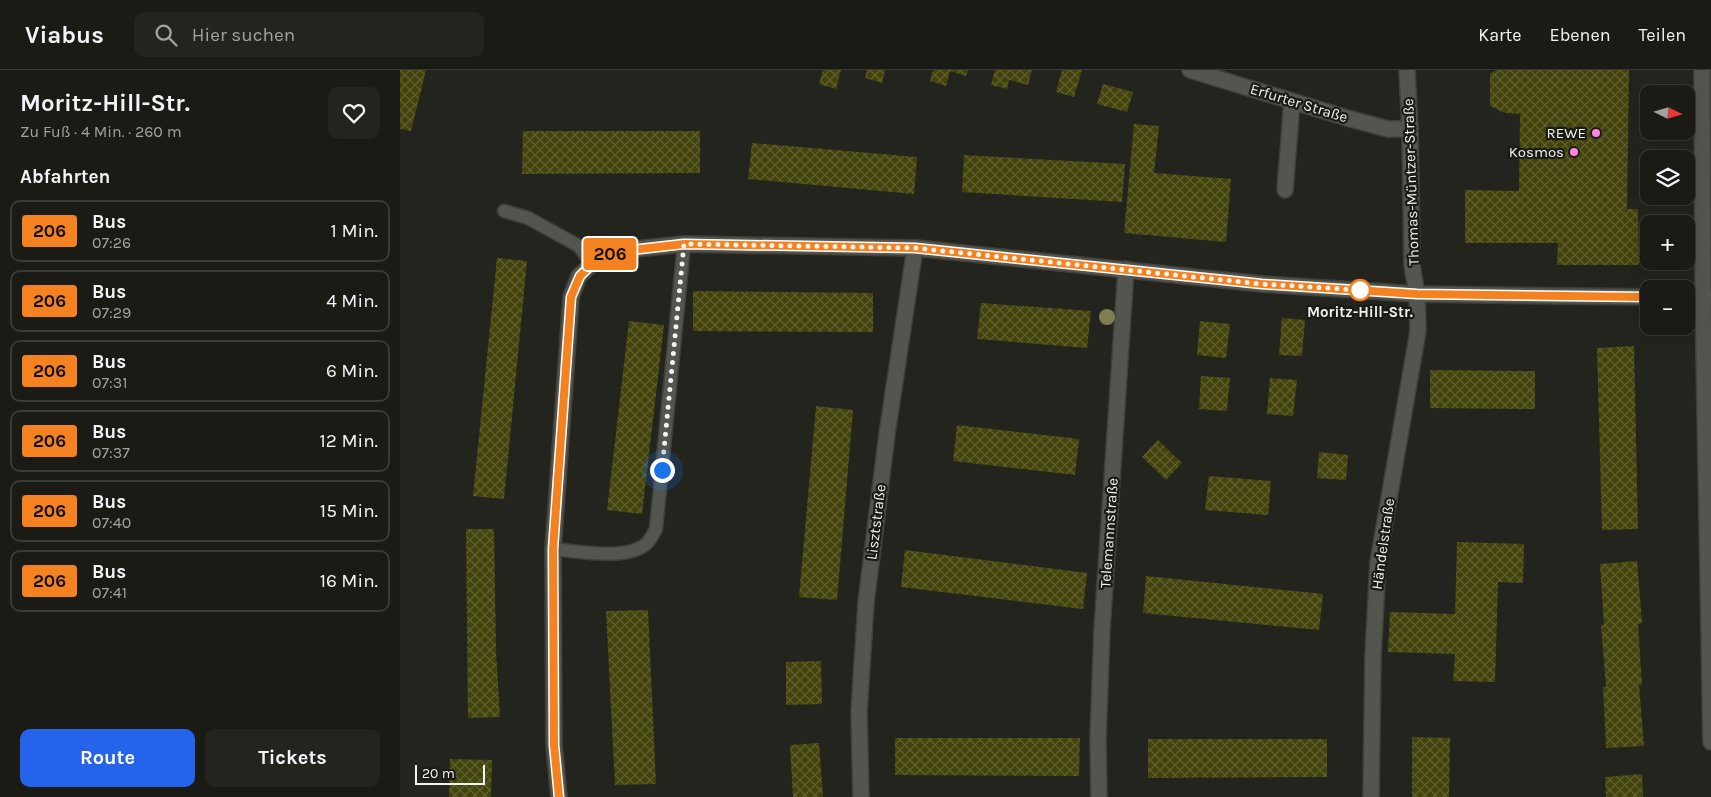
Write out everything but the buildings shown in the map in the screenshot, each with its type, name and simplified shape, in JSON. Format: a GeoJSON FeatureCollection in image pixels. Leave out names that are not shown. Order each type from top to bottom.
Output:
{"type":"FeatureCollection","features":[{"type":"Feature","properties":{"kind":"street","name":"Erfurter Straße"},"geometry":{"type":"LineString","coordinates":[[1190,70],[1388,129],[1410,129]]}},
{"type":"Feature","properties":{"kind":"street","name":"Thomas-Müntzer-Straße"},"geometry":{"type":"LineString","coordinates":[[1407,70],[1412,265],[1417,294]]}},
{"type":"Feature","properties":{"kind":"street"},"geometry":{"type":"LineString","coordinates":[[1702,70],[1707,298],[1711,742]]}},
{"type":"Feature","properties":{"kind":"street"},"geometry":{"type":"LineString","coordinates":[[1285,190],[1292,101]]}},
{"type":"Feature","properties":{"kind":"street"},"geometry":{"type":"LineString","coordinates":[[559,797],[554,745],[553,549],[571,297],[580,276],[592,264],[614,252],[684,244],[915,248],[1262,284],[1417,294],[1640,297]]}},
{"type":"Feature","properties":{"kind":"street","name":"Lisztstraße"},"geometry":{"type":"LineString","coordinates":[[861,797],[859,712],[866,603],[887,434],[915,248]]}},
{"type":"Feature","properties":{"kind":"street","name":"Telemannstraße"},"geometry":{"type":"LineString","coordinates":[[1099,797],[1098,739],[1102,630],[1126,269]]}},
{"type":"Feature","properties":{"kind":"street","name":"Händelstraße"},"geometry":{"type":"LineString","coordinates":[[1371,797],[1373,655],[1378,562],[1418,330],[1417,294]]}},
{"type":"Feature","properties":{"kind":"lane"},"geometry":{"type":"LineString","coordinates":[[504,211],[528,218],[579,246],[592,264]]}},
{"type":"Feature","properties":{"kind":"lane"},"geometry":{"type":"LineString","coordinates":[[553,549],[617,554],[630,552],[648,543],[656,529],[684,244]]}},
{"type":"Feature","properties":{"kind":"bus line","name":"206"},"geometry":{"type":"LineString","coordinates":[[559,797],[554,745],[553,549],[571,297],[580,276],[592,264],[614,252],[684,244],[915,248],[1262,284],[1417,294],[1640,297]]}},
{"type":"Feature","properties":{"kind":"place","name":"REWE"},"geometry":{"type":"Point","coordinates":[1596,133]}},
{"type":"Feature","properties":{"kind":"place","name":"Kosmos"},"geometry":{"type":"Point","coordinates":[1574,152]}},
{"type":"Feature","properties":{"kind":"place","name":"Moritz-Hill-Str."},"geometry":{"type":"Point","coordinates":[1360,290]}},
{"type":"Feature","properties":{"kind":"route"},"geometry":{"type":"LineString","coordinates":[[662,470],[684,244],[915,248],[1262,284],[1360,290]]}}]}
